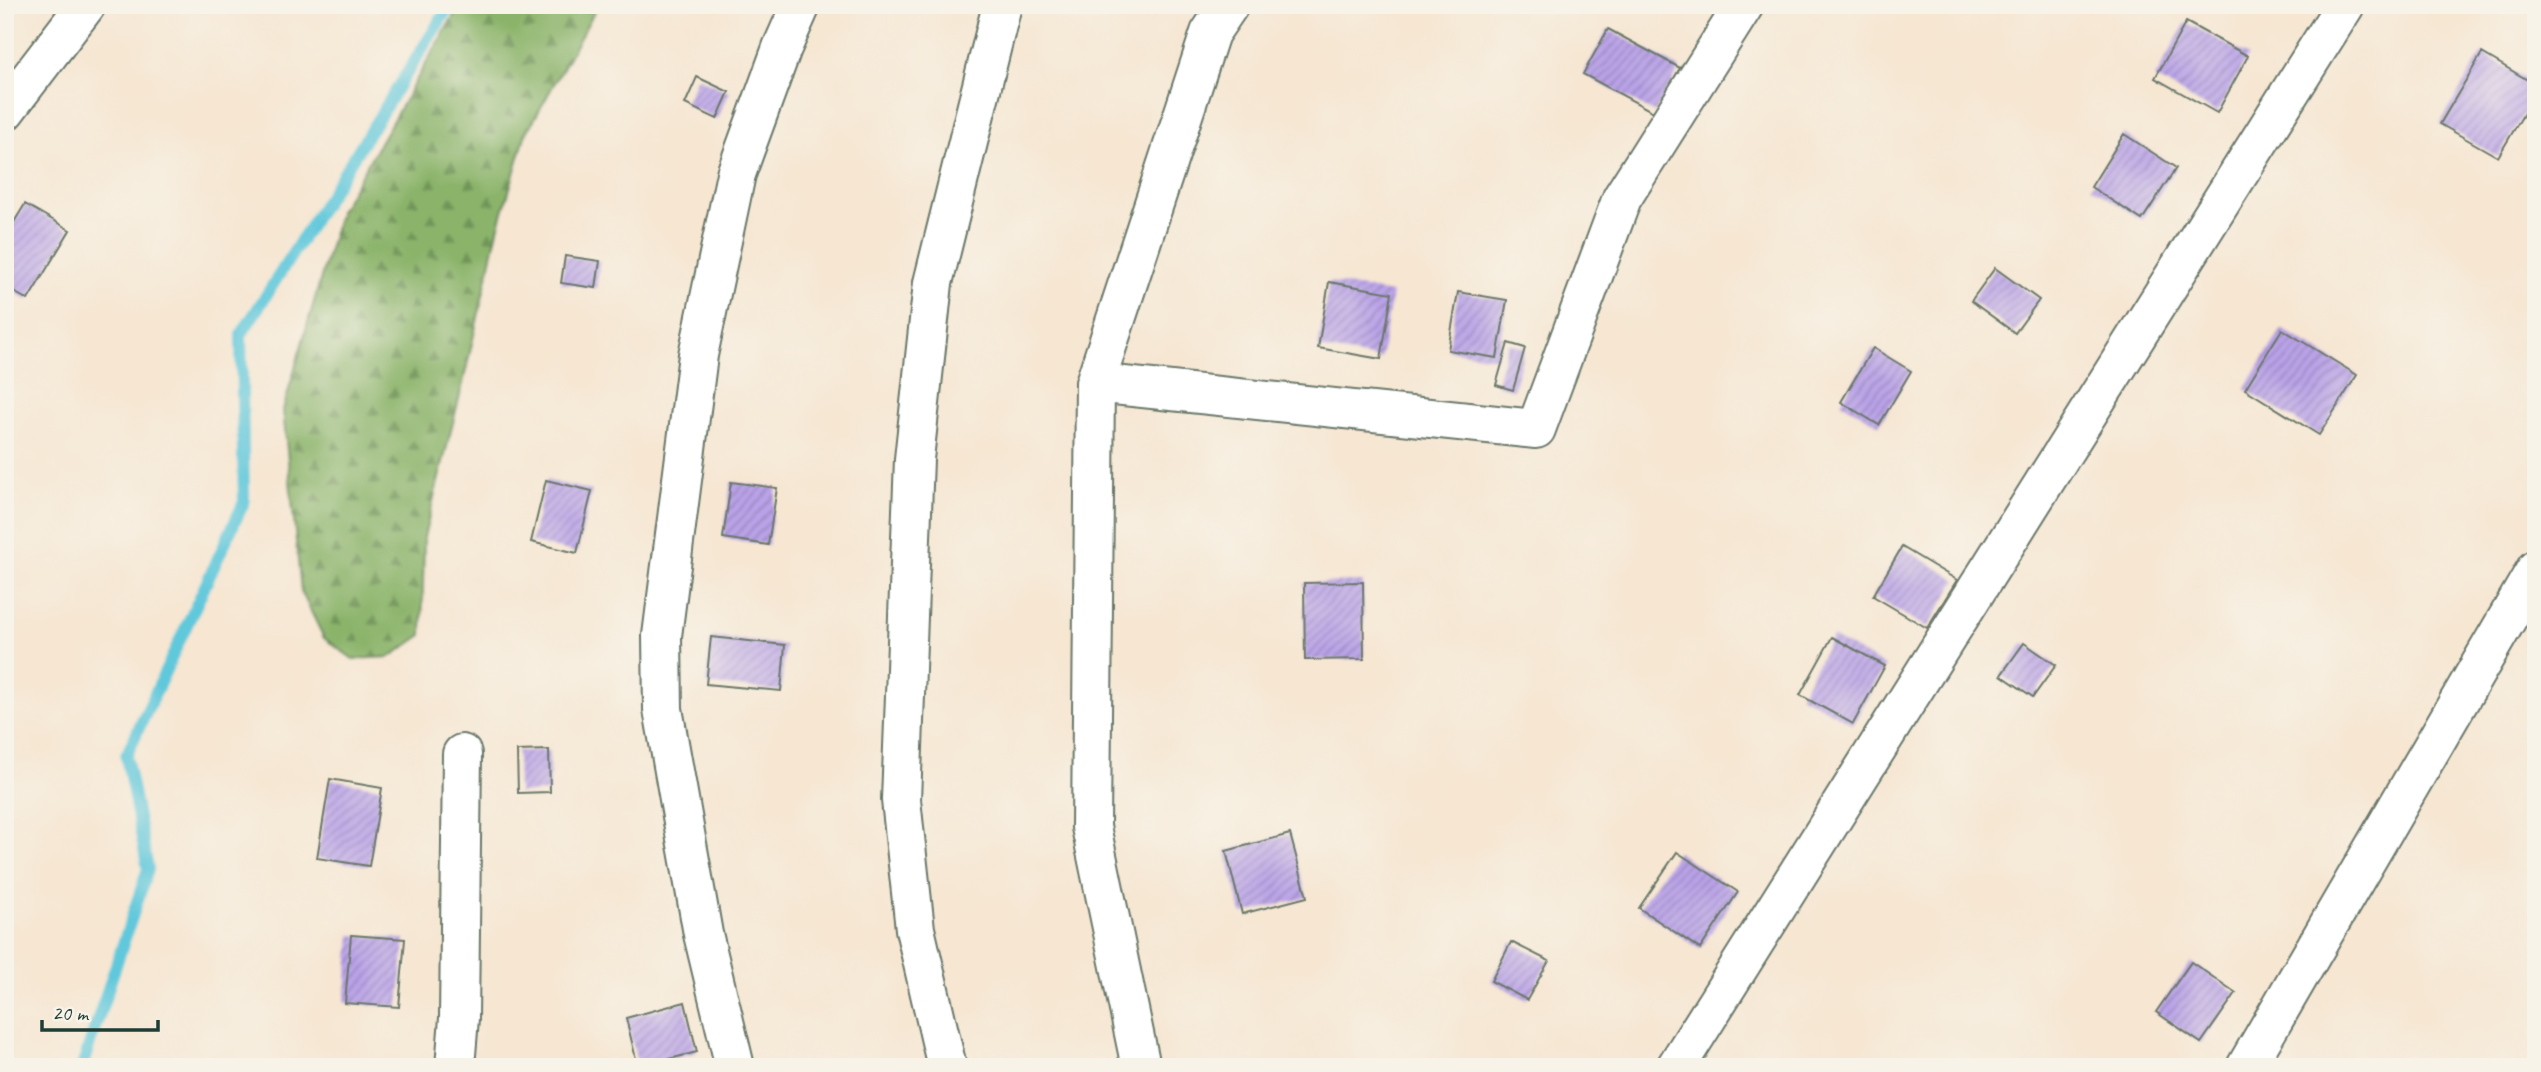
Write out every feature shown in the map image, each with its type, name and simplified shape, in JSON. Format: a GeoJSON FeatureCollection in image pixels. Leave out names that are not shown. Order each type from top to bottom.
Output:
{"type":"FeatureCollection","features":[{"type":"Feature","properties":{"kind":"street"},"geometry":{"type":"LineString","coordinates":[[5,111],[86,5]]}},
{"type":"Feature","properties":{"kind":"street"},"geometry":{"type":"LineString","coordinates":[[735,1067],[703,934],[663,709],[662,636],[698,355],[736,174],[782,48],[801,5]]}},
{"type":"Feature","properties":{"kind":"street"},"geometry":{"type":"LineString","coordinates":[[947,1067],[915,929],[901,800],[914,459],[933,283],[1002,5]]}},
{"type":"Feature","properties":{"kind":"street"},"geometry":{"type":"LineString","coordinates":[[1141,1067],[1091,827],[1094,383],[1210,33],[1228,5]]}},
{"type":"Feature","properties":{"kind":"street"},"geometry":{"type":"LineString","coordinates":[[1094,383],[1535,429],[1622,198],[1744,5]]}},
{"type":"Feature","properties":{"kind":"street"},"geometry":{"type":"LineString","coordinates":[[1676,1067],[2345,5]]}},
{"type":"Feature","properties":{"kind":"street"},"geometry":{"type":"LineString","coordinates":[[2246,1067],[2536,569]]}},
{"type":"Feature","properties":{"kind":"street"},"geometry":{"type":"LineString","coordinates":[[455,1067],[459,1018],[462,754]]}},
{"type":"Feature","properties":{"kind":"green space"},"geometry":{"type":"Polygon","coordinates":[[[460,5],[598,5],[525,136],[498,229],[424,537],[422,635],[390,657],[353,659],[324,638],[301,591],[283,410],[340,211],[460,5]]]}},
{"type":"Feature","properties":{"kind":"building"},"geometry":{"type":"Polygon","coordinates":[[[2186,22],[2248,56],[2217,113],[2155,78],[2186,22]]]}},
{"type":"Feature","properties":{"kind":"building"},"geometry":{"type":"Polygon","coordinates":[[[1608,29],[1680,68],[1655,113],[1583,74],[1608,29]]]}},
{"type":"Feature","properties":{"kind":"building"},"geometry":{"type":"Polygon","coordinates":[[[2482,53],[2536,85],[2536,93],[2498,157],[2440,124],[2482,53]]]}},
{"type":"Feature","properties":{"kind":"building"},"geometry":{"type":"Polygon","coordinates":[[[697,77],[729,92],[717,119],[685,104],[697,77]]]}},
{"type":"Feature","properties":{"kind":"building"},"geometry":{"type":"Polygon","coordinates":[[[2124,134],[2176,168],[2142,220],[2091,187],[2124,134]]]}},
{"type":"Feature","properties":{"kind":"building"},"geometry":{"type":"Polygon","coordinates":[[[25,204],[70,230],[28,300],[5,287],[5,237],[25,204]]]}},
{"type":"Feature","properties":{"kind":"building"},"geometry":{"type":"Polygon","coordinates":[[[565,256],[600,261],[596,288],[561,283],[565,256]]]}},
{"type":"Feature","properties":{"kind":"building"},"geometry":{"type":"Polygon","coordinates":[[[1995,268],[2039,300],[2015,333],[1971,301],[1995,268]]]}},
{"type":"Feature","properties":{"kind":"building"},"geometry":{"type":"Polygon","coordinates":[[[1329,282],[1392,293],[1381,359],[1318,348],[1329,282]]]}},
{"type":"Feature","properties":{"kind":"building"},"geometry":{"type":"Polygon","coordinates":[[[1458,292],[1507,300],[1497,358],[1448,350],[1458,292]]]}},
{"type":"Feature","properties":{"kind":"building"},"geometry":{"type":"Polygon","coordinates":[[[2282,329],[2357,375],[2319,435],[2245,389],[2282,329]]]}},
{"type":"Feature","properties":{"kind":"building"},"geometry":{"type":"Polygon","coordinates":[[[1508,343],[1525,348],[1513,390],[1496,385],[1508,343]]]}},
{"type":"Feature","properties":{"kind":"building"},"geometry":{"type":"Polygon","coordinates":[[[1873,348],[1911,371],[1879,425],[1841,402],[1873,348]]]}},
{"type":"Feature","properties":{"kind":"building"},"geometry":{"type":"Polygon","coordinates":[[[546,480],[592,491],[577,553],[531,542],[546,480]]]}},
{"type":"Feature","properties":{"kind":"building"},"geometry":{"type":"Polygon","coordinates":[[[731,482],[777,488],[768,545],[723,538],[731,482]]]}},
{"type":"Feature","properties":{"kind":"building"},"geometry":{"type":"Polygon","coordinates":[[[1902,547],[1957,580],[1927,628],[1873,596],[1902,547]]]}},
{"type":"Feature","properties":{"kind":"building"},"geometry":{"type":"Polygon","coordinates":[[[1363,582],[1364,659],[1305,660],[1304,583],[1363,582]]]}},
{"type":"Feature","properties":{"kind":"building"},"geometry":{"type":"Polygon","coordinates":[[[711,637],[785,645],[781,691],[706,684],[711,637]]]}},
{"type":"Feature","properties":{"kind":"building"},"geometry":{"type":"Polygon","coordinates":[[[1832,637],[1885,666],[1853,724],[1800,695],[1832,637]]]}},
{"type":"Feature","properties":{"kind":"building"},"geometry":{"type":"Polygon","coordinates":[[[2024,643],[2056,665],[2033,697],[2001,675],[2024,643]]]}},
{"type":"Feature","properties":{"kind":"building"},"geometry":{"type":"Polygon","coordinates":[[[549,750],[550,792],[518,793],[517,751],[549,750]]]}},
{"type":"Feature","properties":{"kind":"building"},"geometry":{"type":"Polygon","coordinates":[[[330,779],[382,788],[369,866],[317,858],[330,779]]]}},
{"type":"Feature","properties":{"kind":"building"},"geometry":{"type":"Polygon","coordinates":[[[1290,834],[1307,897],[1242,914],[1226,851],[1290,834]]]}},
{"type":"Feature","properties":{"kind":"building"},"geometry":{"type":"Polygon","coordinates":[[[1677,852],[1738,892],[1700,949],[1639,908],[1677,852]]]}},
{"type":"Feature","properties":{"kind":"building"},"geometry":{"type":"Polygon","coordinates":[[[351,935],[405,939],[399,1007],[345,1003],[351,935]]]}},
{"type":"Feature","properties":{"kind":"building"},"geometry":{"type":"Polygon","coordinates":[[[1511,942],[1549,961],[1527,1000],[1491,981],[1511,942]]]}},
{"type":"Feature","properties":{"kind":"building"},"geometry":{"type":"Polygon","coordinates":[[[2191,962],[2236,993],[2201,1043],[2156,1012],[2191,962]]]}},
{"type":"Feature","properties":{"kind":"building"},"geometry":{"type":"Polygon","coordinates":[[[685,1002],[697,1052],[638,1067],[626,1018],[685,1002]]]}},
{"type":"Feature","properties":{"kind":"waterway"},"geometry":{"type":"LineString","coordinates":[[82,1067],[148,869],[126,756],[244,502],[241,335],[450,5]]}}]}
